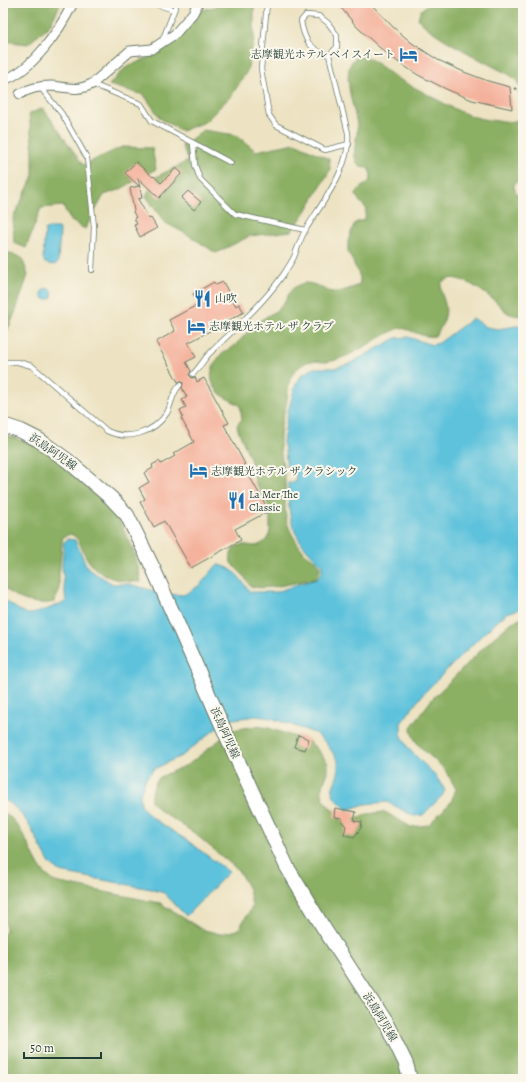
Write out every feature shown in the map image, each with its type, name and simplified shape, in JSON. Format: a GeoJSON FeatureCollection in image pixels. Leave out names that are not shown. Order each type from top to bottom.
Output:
{"type":"FeatureCollection","features":[{"type":"Feature","properties":{"kind":"main road","name":"浜島阿児線"},"geometry":{"type":"LineString","coordinates":[[3,425],[21,431],[39,440],[68,461],[127,515],[153,568],[236,757],[287,867],[323,927],[387,1025],[406,1064],[410,1079]]}},
{"type":"Feature","properties":{"kind":"street"},"geometry":{"type":"LineString","coordinates":[[3,80],[20,72],[29,64],[49,42],[65,19],[73,3]]}},
{"type":"Feature","properties":{"kind":"street"},"geometry":{"type":"LineString","coordinates":[[20,94],[30,88],[52,86],[75,89],[92,84],[130,51],[152,49],[175,34],[193,13],[198,3]]}},
{"type":"Feature","properties":{"kind":"lane"},"geometry":{"type":"LineString","coordinates":[[152,3],[174,10]]}},
{"type":"Feature","properties":{"kind":"lane"},"geometry":{"type":"LineString","coordinates":[[161,43],[177,3]]}},
{"type":"Feature","properties":{"kind":"lane"},"geometry":{"type":"LineString","coordinates":[[267,3],[261,69],[269,115],[276,125],[325,150],[349,144]]}},
{"type":"Feature","properties":{"kind":"lane"},"geometry":{"type":"LineString","coordinates":[[306,15],[319,16],[328,23],[337,35],[337,48],[329,55],[317,52],[308,42],[303,31],[301,21],[306,15]]}},
{"type":"Feature","properties":{"kind":"lane"},"geometry":{"type":"LineString","coordinates":[[193,374],[200,368],[207,357],[251,314],[282,276],[293,259],[305,230],[322,206],[346,159],[349,144],[348,133],[329,55]]}},
{"type":"Feature","properties":{"kind":"lane"},"geometry":{"type":"LineString","coordinates":[[92,84],[141,104],[152,121],[231,163]]}},
{"type":"Feature","properties":{"kind":"lane"},"geometry":{"type":"LineString","coordinates":[[40,87],[62,114],[87,158],[94,227],[92,270]]}},
{"type":"Feature","properties":{"kind":"lane"},"geometry":{"type":"LineString","coordinates":[[193,143],[195,165],[200,179],[235,214],[305,230]]}},
{"type":"Feature","properties":{"kind":"lane"},"geometry":{"type":"LineString","coordinates":[[3,362],[18,362],[32,366],[106,431],[122,436],[136,434],[152,428],[158,423],[166,413],[175,391],[180,385]]}},
{"type":"Feature","properties":{"kind":"path"},"geometry":{"type":"LineString","coordinates":[[514,88],[523,93]]}},
{"type":"Feature","properties":{"kind":"green space"},"geometry":{"type":"Polygon","coordinates":[[[3,3],[61,3],[50,25],[28,44],[3,41],[3,3]]]}},
{"type":"Feature","properties":{"kind":"green space"},"geometry":{"type":"Polygon","coordinates":[[[226,3],[249,3],[254,6],[254,40],[247,71],[232,95],[205,122],[182,131],[161,119],[144,95],[109,85],[125,68],[156,54],[183,34],[200,11],[226,3]]]}},
{"type":"Feature","properties":{"kind":"green space"},"geometry":{"type":"Polygon","coordinates":[[[429,3],[523,3],[523,92],[517,82],[510,75],[445,40],[423,24],[418,18],[421,10],[429,3]]]}},
{"type":"Feature","properties":{"kind":"green space"},"geometry":{"type":"Polygon","coordinates":[[[361,56],[371,59],[396,77],[460,112],[491,120],[514,121],[523,116],[523,181],[518,181],[514,184],[516,193],[523,200],[523,316],[508,313],[494,300],[469,283],[454,278],[448,279],[442,282],[441,287],[446,313],[442,325],[435,336],[426,336],[400,328],[349,355],[327,362],[311,361],[303,364],[294,371],[289,382],[280,432],[280,448],[285,479],[286,520],[294,538],[303,551],[319,565],[320,571],[315,579],[275,587],[251,587],[243,575],[231,563],[231,555],[233,549],[239,545],[256,546],[268,539],[270,531],[270,508],[255,482],[250,458],[238,430],[237,425],[242,419],[240,405],[226,398],[217,391],[212,381],[212,370],[217,360],[224,352],[238,343],[254,325],[281,307],[292,289],[296,286],[309,283],[328,291],[338,292],[359,285],[360,277],[348,251],[348,241],[355,223],[365,219],[366,208],[356,195],[361,188],[370,181],[371,174],[368,168],[358,165],[356,160],[355,150],[357,125],[348,76],[350,67],[354,60],[361,56]]]}},
{"type":"Feature","properties":{"kind":"green space"},"geometry":{"type":"Polygon","coordinates":[[[43,108],[83,165],[122,147],[152,148],[156,169],[119,190],[104,195],[85,229],[71,221],[63,206],[41,208],[26,248],[14,243],[13,218],[33,177],[33,152],[29,114],[43,108]]]}},
{"type":"Feature","properties":{"kind":"green space"},"geometry":{"type":"Polygon","coordinates":[[[203,130],[236,135],[256,151],[295,143],[329,159],[330,170],[305,213],[292,231],[250,236],[216,253],[190,236],[164,222],[146,196],[156,177],[188,161],[182,146],[203,130]]]}},
{"type":"Feature","properties":{"kind":"green space"},"geometry":{"type":"Polygon","coordinates":[[[3,252],[7,252],[22,258],[28,275],[15,313],[3,340],[3,252]]]}},
{"type":"Feature","properties":{"kind":"green space"},"geometry":{"type":"Polygon","coordinates":[[[3,434],[38,446],[88,482],[117,515],[136,557],[141,582],[123,581],[101,573],[94,568],[89,561],[77,539],[70,534],[63,537],[59,574],[59,592],[54,602],[40,603],[26,601],[13,595],[7,590],[3,585],[3,434]]]}},
{"type":"Feature","properties":{"kind":"green space"},"geometry":{"type":"Polygon","coordinates":[[[523,618],[523,1079],[3,1079],[3,935],[6,931],[5,920],[3,917],[3,812],[15,822],[42,871],[55,882],[160,903],[201,929],[220,934],[238,930],[252,907],[249,889],[238,870],[194,833],[158,809],[151,801],[151,795],[155,783],[160,777],[189,764],[232,730],[256,726],[269,728],[310,742],[318,750],[328,763],[328,772],[321,790],[325,802],[344,822],[367,814],[385,812],[411,827],[428,825],[451,802],[456,789],[443,768],[414,739],[411,727],[432,699],[491,640],[512,622],[523,618]]]}},
{"type":"Feature","properties":{"kind":"water"},"geometry":{"type":"Polygon","coordinates":[[[58,228],[60,231],[58,262],[55,265],[45,263],[43,258],[45,229],[58,228]]]}},
{"type":"Feature","properties":{"kind":"water"},"geometry":{"type":"Polygon","coordinates":[[[47,288],[51,290],[53,294],[51,298],[47,300],[43,298],[41,294],[43,290],[47,288]]]}},
{"type":"Feature","properties":{"kind":"water"},"geometry":{"type":"Polygon","coordinates":[[[473,318],[486,327],[498,329],[523,325],[523,608],[507,613],[484,633],[424,693],[401,723],[401,734],[408,748],[435,775],[445,790],[442,796],[423,815],[414,816],[387,802],[365,804],[347,810],[334,797],[332,790],[338,774],[338,760],[326,743],[315,733],[271,718],[256,716],[227,720],[183,755],[154,769],[146,778],[140,794],[141,806],[151,817],[188,841],[229,872],[186,916],[164,893],[151,889],[60,872],[50,864],[28,823],[17,809],[7,801],[3,801],[3,602],[6,601],[20,611],[33,614],[66,602],[62,567],[64,542],[68,539],[75,540],[87,567],[113,584],[129,584],[165,594],[184,595],[200,585],[217,565],[233,571],[250,592],[277,592],[317,579],[322,573],[322,565],[304,546],[298,537],[289,509],[288,483],[296,482],[295,471],[287,471],[283,442],[288,411],[296,384],[302,375],[314,368],[335,368],[349,364],[396,338],[408,337],[432,345],[439,343],[473,318]]]}},
{"type":"Feature","properties":{"kind":"building","name":"志摩観光ホテル ベイスイート"},"geometry":{"type":"Polygon","coordinates":[[[337,3],[370,3],[393,27],[412,43],[438,60],[488,81],[510,87],[512,109],[472,100],[418,75],[380,48],[357,27],[337,3]]]}},
{"type":"Feature","properties":{"kind":"building"},"geometry":{"type":"Polygon","coordinates":[[[136,162],[161,183],[176,168],[182,173],[159,198],[138,178],[142,198],[138,199],[149,219],[151,218],[157,228],[140,237],[134,225],[137,224],[134,218],[136,217],[133,212],[130,188],[139,186],[125,173],[136,162]]]}},
{"type":"Feature","properties":{"kind":"building"},"geometry":{"type":"Polygon","coordinates":[[[188,191],[201,202],[194,210],[181,198],[188,191]]]}},
{"type":"Feature","properties":{"kind":"building","name":"志摩観光ホテル ザ クラシック"},"geometry":{"type":"Polygon","coordinates":[[[214,282],[216,285],[223,282],[236,306],[239,304],[244,312],[188,343],[196,357],[186,362],[191,371],[189,375],[192,378],[195,377],[197,382],[204,378],[229,423],[224,425],[245,464],[243,465],[269,511],[235,529],[241,540],[191,568],[164,521],[154,527],[140,502],[145,499],[139,488],[149,482],[144,473],[153,468],[152,465],[159,461],[161,464],[175,456],[173,454],[194,442],[181,418],[183,417],[180,410],[186,407],[182,400],[187,397],[182,388],[183,383],[181,381],[178,382],[156,342],[175,331],[169,320],[199,304],[193,294],[214,282]]]}},
{"type":"Feature","properties":{"kind":"building"},"geometry":{"type":"Polygon","coordinates":[[[298,735],[309,739],[305,750],[294,747],[298,735]]]}},
{"type":"Feature","properties":{"kind":"building"},"geometry":{"type":"Polygon","coordinates":[[[335,808],[356,812],[354,821],[362,822],[361,828],[354,837],[344,835],[346,826],[342,822],[342,818],[334,817],[335,808]]]}},
{"type":"Feature","properties":{"kind":"place","name":"志摩観光ホテル ベイスイート"},"geometry":{"type":"Point","coordinates":[408,54]}},
{"type":"Feature","properties":{"kind":"place","name":"山吹"},"geometry":{"type":"Point","coordinates":[202,298]}},
{"type":"Feature","properties":{"kind":"place","name":"志摩観光ホテル ザ クラブ"},"geometry":{"type":"Point","coordinates":[196,326]}},
{"type":"Feature","properties":{"kind":"place","name":"志摩観光ホテル ザ クラシック"},"geometry":{"type":"Point","coordinates":[198,471]}},
{"type":"Feature","properties":{"kind":"place","name":"La Mer The Classic"},"geometry":{"type":"Point","coordinates":[236,500]}}]}
